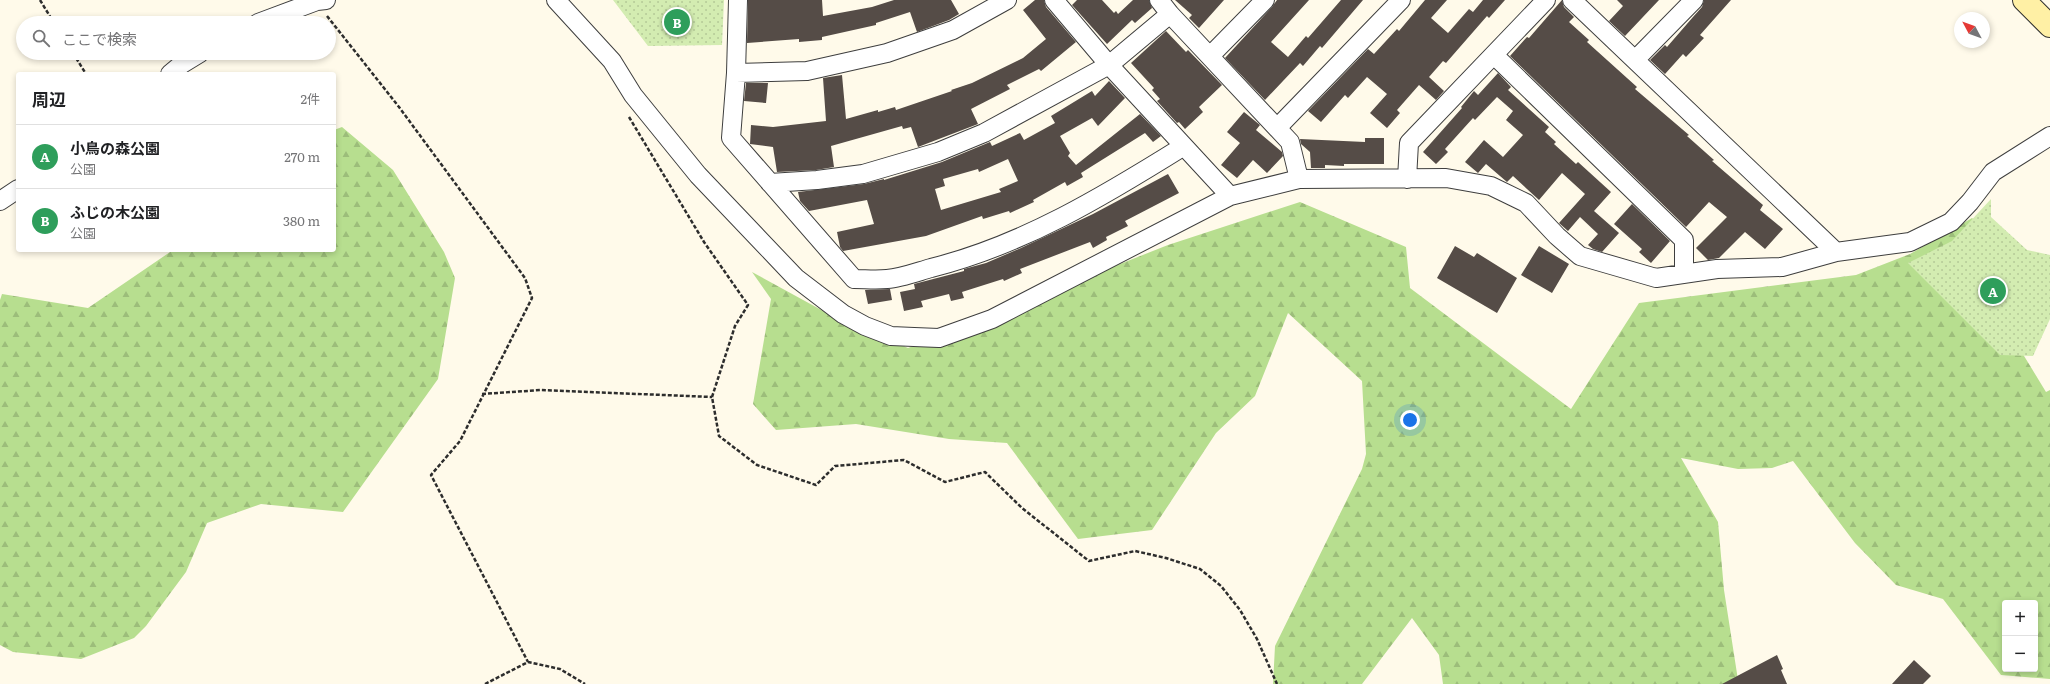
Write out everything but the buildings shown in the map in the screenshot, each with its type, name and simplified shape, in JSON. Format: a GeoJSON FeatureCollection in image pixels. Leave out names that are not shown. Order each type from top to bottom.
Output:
{"type":"FeatureCollection","features":[{"type":"Feature","properties":{"kind":"street"},"geometry":{"type":"LineString","coordinates":[[277,16],[322,0]]}},
{"type":"Feature","properties":{"kind":"street"},"geometry":{"type":"LineString","coordinates":[[556,0],[612,61],[633,95],[698,176],[796,278],[843,314],[865,326],[891,336],[939,338],[992,319],[1230,196],[1300,179],[1446,178],[1492,186],[1526,203],[1557,236],[1580,256],[1656,278],[1716,269],[1782,267],[1836,252],[1910,242],[1950,222],[1970,202],[1993,172],[2050,136]]}},
{"type":"Feature","properties":{"kind":"street"},"geometry":{"type":"LineString","coordinates":[[738,0],[736,73],[731,138],[854,279],[888,279],[952,262],[1048,224],[1106,195],[1184,146]]}},
{"type":"Feature","properties":{"kind":"street"},"geometry":{"type":"LineString","coordinates":[[736,73],[807,71],[886,53],[953,30],[1007,0]]}},
{"type":"Feature","properties":{"kind":"street"},"geometry":{"type":"LineString","coordinates":[[1054,0],[1109,65],[1230,196]]}},
{"type":"Feature","properties":{"kind":"street"},"geometry":{"type":"LineString","coordinates":[[1159,0],[1170,14],[1290,142],[1300,179]]}},
{"type":"Feature","properties":{"kind":"street"},"geometry":{"type":"LineString","coordinates":[[1210,56],[1265,0]]}},
{"type":"Feature","properties":{"kind":"street"},"geometry":{"type":"LineString","coordinates":[[1277,128],[1401,0]]}},
{"type":"Feature","properties":{"kind":"street"},"geometry":{"type":"LineString","coordinates":[[1407,179],[1410,143],[1546,0]]}},
{"type":"Feature","properties":{"kind":"street"},"geometry":{"type":"LineString","coordinates":[[1572,0],[1836,252]]}},
{"type":"Feature","properties":{"kind":"street"},"geometry":{"type":"LineString","coordinates":[[1635,60],[1694,0]]}},
{"type":"Feature","properties":{"kind":"street"},"geometry":{"type":"LineString","coordinates":[[2024,0],[2050,26]]}},
{"type":"Feature","properties":{"kind":"street"},"geometry":{"type":"LineString","coordinates":[[770,183],[817,180],[863,174],[938,152],[984,133],[1109,65],[1170,14]]}},
{"type":"Feature","properties":{"kind":"street"},"geometry":{"type":"LineString","coordinates":[[1494,55],[1684,240],[1684,274]]}},
{"type":"Feature","properties":{"kind":"street"},"geometry":{"type":"LineString","coordinates":[[173,72],[190,60]]}},
{"type":"Feature","properties":{"kind":"street"},"geometry":{"type":"LineString","coordinates":[[0,201],[16,190]]}},
{"type":"Feature","properties":{"kind":"path"},"geometry":{"type":"LineString","coordinates":[[40,0],[50,16]]}},
{"type":"Feature","properties":{"kind":"path"},"geometry":{"type":"LineString","coordinates":[[322,0],[334,16]]}},
{"type":"Feature","properties":{"kind":"path"},"geometry":{"type":"LineString","coordinates":[[336,19],[525,278],[532,298],[482,394],[460,441],[431,475],[528,662]]}},
{"type":"Feature","properties":{"kind":"path"},"geometry":{"type":"LineString","coordinates":[[77,60],[85,72]]}},
{"type":"Feature","properties":{"kind":"path"},"geometry":{"type":"LineString","coordinates":[[628,113],[630,120],[704,242],[748,305],[735,326],[712,397],[719,436],[757,465],[816,485],[835,466],[896,460],[904,460],[945,482],[985,472],[1022,508],[1089,562],[1135,551],[1166,558],[1200,569],[1221,586],[1240,610],[1257,639],[1277,684]]}},
{"type":"Feature","properties":{"kind":"path"},"geometry":{"type":"LineString","coordinates":[[482,394],[541,390],[712,397]]}},
{"type":"Feature","properties":{"kind":"path"},"geometry":{"type":"LineString","coordinates":[[485,684],[528,662],[560,669],[586,684]]}},
{"type":"Feature","properties":{"kind":"green space"},"geometry":{"type":"Polygon","coordinates":[[[613,0],[724,0],[722,45],[648,46],[613,0]]]}},
{"type":"Feature","properties":{"kind":"green space"},"geometry":{"type":"Polygon","coordinates":[[[342,127],[393,170],[444,252],[455,278],[438,379],[343,512],[261,504],[207,523],[186,572],[146,626],[134,638],[81,659],[13,652],[0,645],[0,300],[2,294],[88,308],[170,252],[336,252],[336,129],[342,127]]]}},
{"type":"Feature","properties":{"kind":"green space"},"geometry":{"type":"Polygon","coordinates":[[[1991,199],[1991,217],[2027,250],[2050,255],[2050,319],[2033,356],[2000,355],[1908,263],[1952,241],[1991,199]]]}},
{"type":"Feature","properties":{"kind":"green space"},"geometry":{"type":"Polygon","coordinates":[[[1300,202],[1406,247],[1410,288],[1571,409],[1639,303],[1856,275],[1910,254],[1972,218],[2034,271],[2021,351],[2046,392],[2050,390],[2050,679],[2001,675],[1943,599],[1896,585],[1855,543],[1793,461],[1772,468],[1738,469],[1681,458],[1718,522],[1724,590],[1738,680],[1729,684],[1443,684],[1439,655],[1412,618],[1362,684],[1273,684],[1275,646],[1362,469],[1366,454],[1362,381],[1288,313],[1255,396],[1216,433],[1152,530],[1078,539],[1007,443],[949,439],[856,424],[776,430],[753,404],[771,299],[752,272],[836,318],[908,348],[1168,245],[1300,202]]]}},
{"type":"Feature","properties":{"kind":"place","name":"ふじの木公園"},"geometry":{"type":"Point","coordinates":[677,22]}},
{"type":"Feature","properties":{"kind":"place","name":"小鳥の森公園"},"geometry":{"type":"Point","coordinates":[1993,291]}}]}
